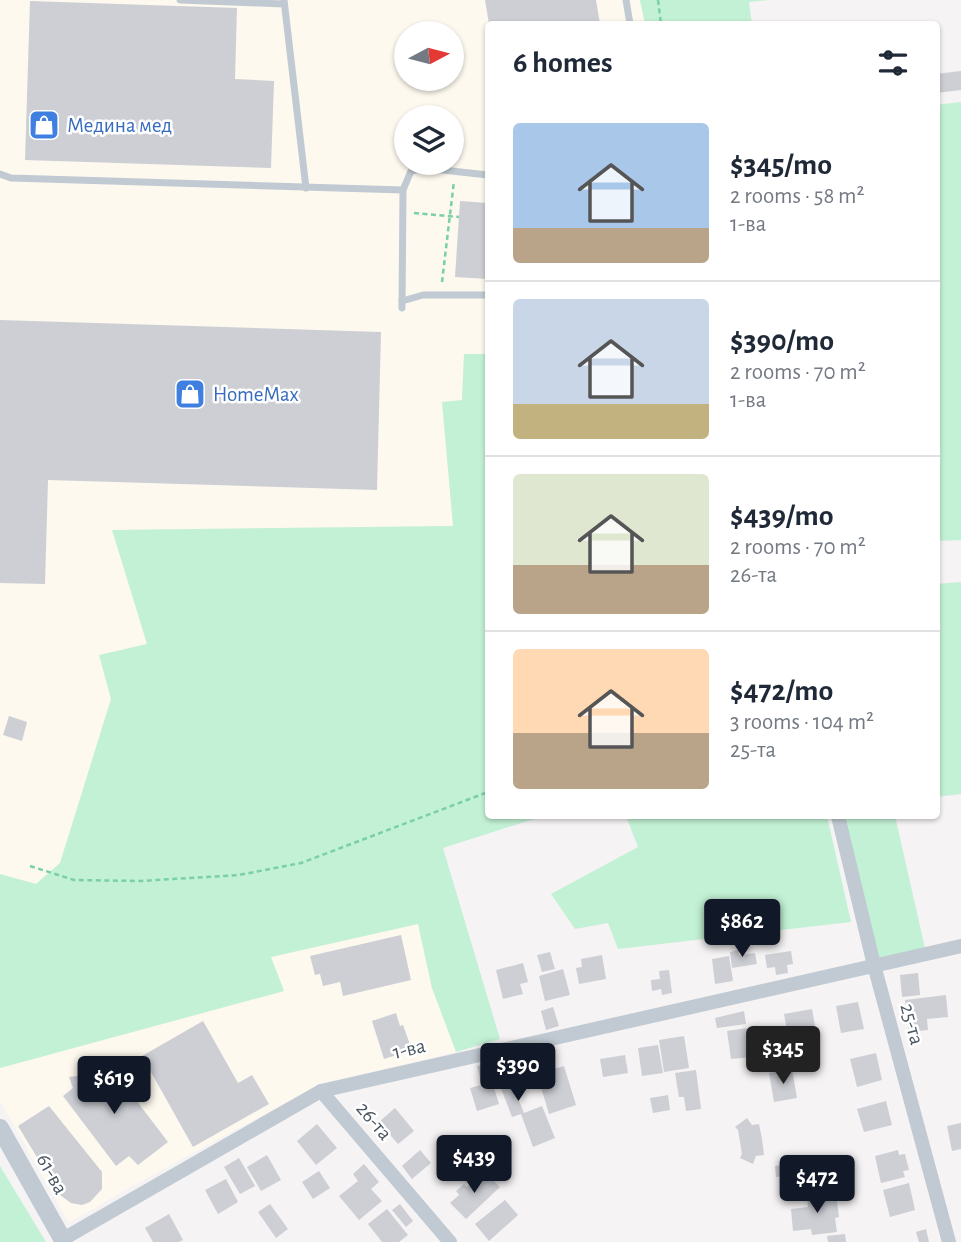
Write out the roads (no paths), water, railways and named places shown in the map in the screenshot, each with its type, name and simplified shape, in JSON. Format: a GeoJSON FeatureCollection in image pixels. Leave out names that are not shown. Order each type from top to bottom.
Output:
{"type":"FeatureCollection","features":[{"type":"Feature","properties":{"kind":"street","name":"25-та"},"geometry":{"type":"LineString","coordinates":[[839,819],[874,965],[949,1242]]}},
{"type":"Feature","properties":{"kind":"street","name":"1-ва"},"geometry":{"type":"LineString","coordinates":[[63,1240],[321,1091],[961,946]]}},
{"type":"Feature","properties":{"kind":"street","name":"26-та"},"geometry":{"type":"LineString","coordinates":[[321,1091],[450,1242]]}},
{"type":"Feature","properties":{"kind":"street","name":"61-ва"},"geometry":{"type":"LineString","coordinates":[[0,1128],[63,1240]]}},
{"type":"Feature","properties":{"kind":"lane"},"geometry":{"type":"LineString","coordinates":[[180,0],[284,2],[306,188]]}},
{"type":"Feature","properties":{"kind":"lane"},"geometry":{"type":"LineString","coordinates":[[626,0],[630,21]]}},
{"type":"Feature","properties":{"kind":"lane"},"geometry":{"type":"LineString","coordinates":[[485,175],[425,168],[411,171],[402,190],[402,305],[423,295],[485,295]]}},
{"type":"Feature","properties":{"kind":"lane"},"geometry":{"type":"LineString","coordinates":[[0,174],[10,178],[402,190]]}},
{"type":"Feature","properties":{"kind":"place","name":"Медина мед"},"geometry":{"type":"Point","coordinates":[44,125]}},
{"type":"Feature","properties":{"kind":"place","name":"HomeMax"},"geometry":{"type":"Point","coordinates":[190,394]}}]}
